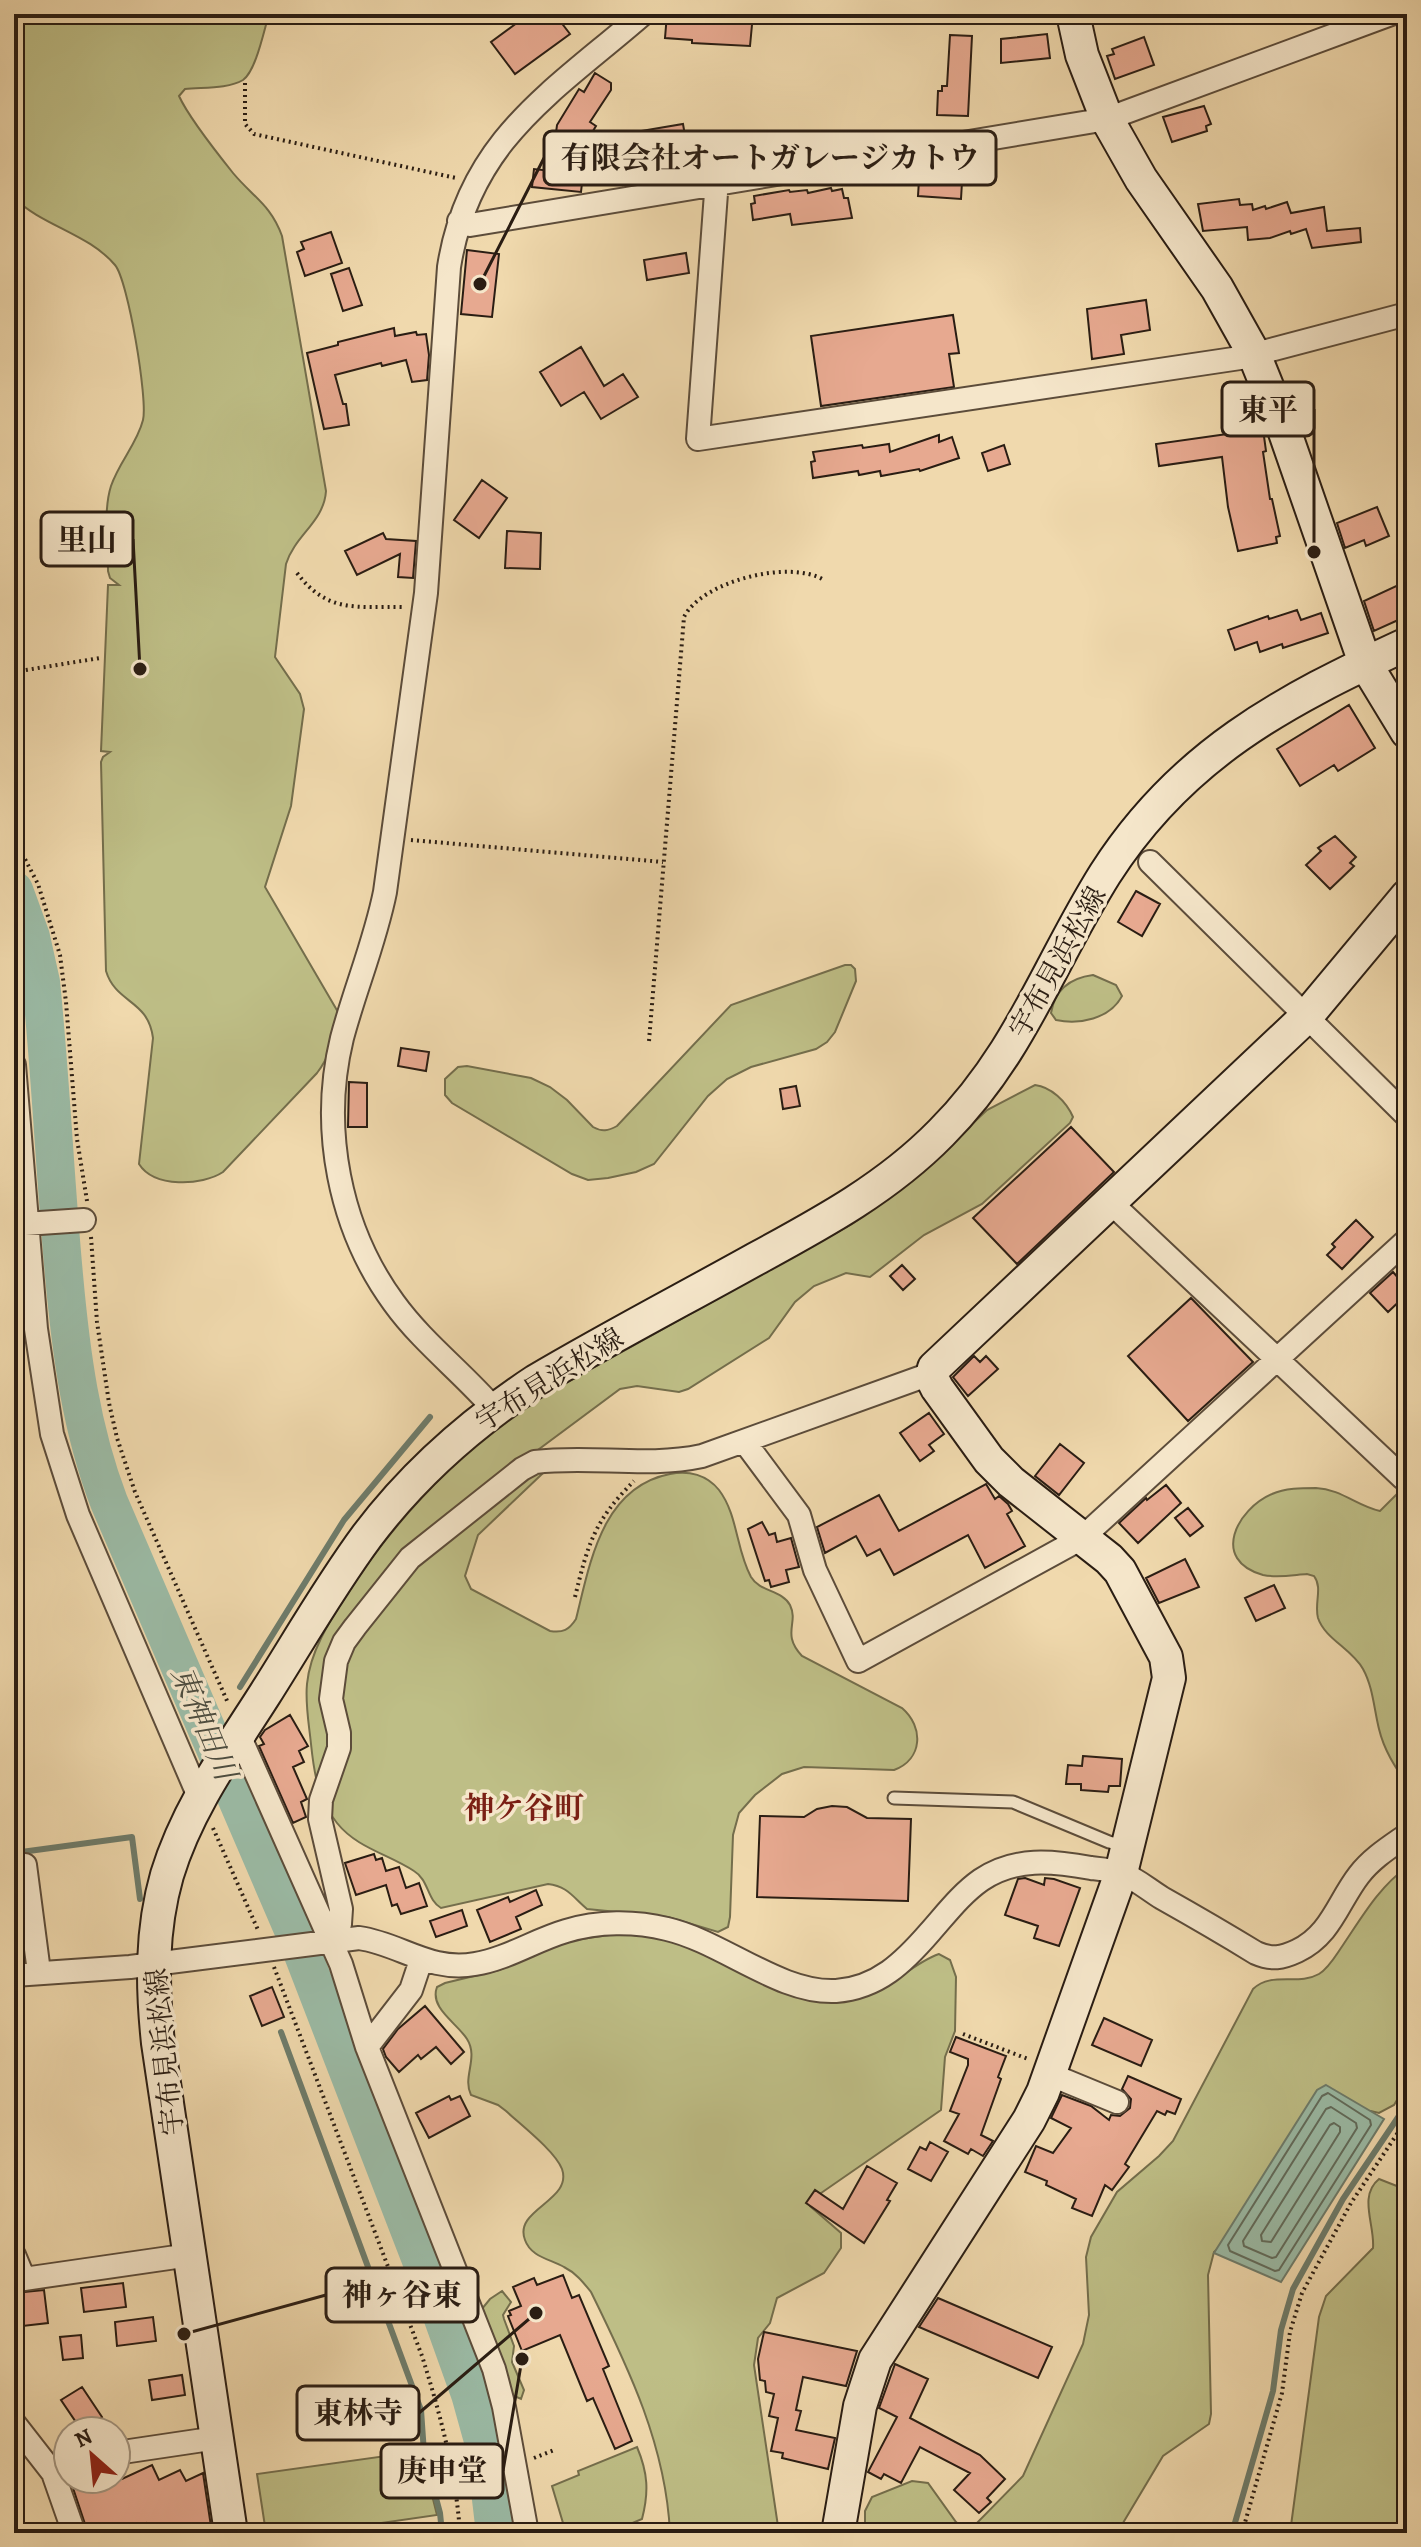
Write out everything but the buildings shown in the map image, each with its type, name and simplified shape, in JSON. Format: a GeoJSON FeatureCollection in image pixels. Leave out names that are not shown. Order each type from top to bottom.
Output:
{"type":"FeatureCollection","features":[{"type":"Feature","properties":{"kind":"street"},"geometry":{"type":"LineString","coordinates":[[494,1409],[430,1345],[394,1303],[360,1242],[339,1176],[333,1120],[337,1064],[381,911],[393,838],[424,607],[449,267],[459,221],[474,185],[493,153],[519,121],[643,14]]}},
{"type":"Feature","properties":{"kind":"street"},"geometry":{"type":"LineString","coordinates":[[1073,14],[1086,66],[1107,119],[1141,179],[1217,288],[1254,354],[1278,411],[1365,663],[1407,732]]}},
{"type":"Feature","properties":{"kind":"street"},"geometry":{"type":"LineString","coordinates":[[459,221],[470,225],[1107,119],[1391,14]]}},
{"type":"Feature","properties":{"kind":"street"},"geometry":{"type":"LineString","coordinates":[[715,184],[698,439],[1254,354],[1407,314]]}},
{"type":"Feature","properties":{"kind":"street","name":"宇布見浜松線"},"geometry":{"type":"LineString","coordinates":[[231,2533],[158,2043],[153,1963],[157,1918],[183,1831],[238,1736],[368,1535],[448,1449],[494,1409],[557,1368],[844,1210],[904,1167],[957,1117],[996,1069],[1028,1017],[1104,876],[1155,808],[1195,768],[1240,733],[1288,703],[1407,644]]}},
{"type":"Feature","properties":{"kind":"street"},"geometry":{"type":"LineString","coordinates":[[1150,862],[1407,1116]]}},
{"type":"Feature","properties":{"kind":"street"},"geometry":{"type":"LineString","coordinates":[[838,2533],[860,2406],[875,2360],[1029,2120],[1050,2071],[1124,1860],[1168,1688],[1168,1667],[1129,1584],[1109,1559],[1011,1482],[989,1460],[937,1388],[933,1373],[940,1359],[1306,1017],[1407,896]]}},
{"type":"Feature","properties":{"kind":"street"},"geometry":{"type":"LineString","coordinates":[[14,1065],[28,1224],[25,1331],[70,1495],[202,1794]]}},
{"type":"Feature","properties":{"kind":"street"},"geometry":{"type":"LineString","coordinates":[[1109,1201],[1403,1478]]}},
{"type":"Feature","properties":{"kind":"street"},"geometry":{"type":"LineString","coordinates":[[28,1224],[87,1220]]}},
{"type":"Feature","properties":{"kind":"street"},"geometry":{"type":"LineString","coordinates":[[744,1441],[799,1515],[815,1570],[858,1661],[1082,1538],[1407,1240]]}},
{"type":"Feature","properties":{"kind":"street"},"geometry":{"type":"LineString","coordinates":[[328,1941],[340,1924],[341,1909],[320,1819],[321,1800],[339,1748],[339,1733],[331,1699],[332,1680],[344,1642],[418,1550],[535,1462],[643,1463],[702,1456],[933,1373]]}},
{"type":"Feature","properties":{"kind":"street"},"geometry":{"type":"LineString","coordinates":[[238,1736],[341,1964],[367,2047],[494,2369],[527,2533]]}},
{"type":"Feature","properties":{"kind":"street"},"geometry":{"type":"LineString","coordinates":[[14,1975],[270,1951],[359,1938],[376,1940],[421,1960],[453,1966],[475,1965],[565,1931],[603,1924],[641,1924],[690,1935],[789,1984],[812,1990],[836,1991],[859,1987],[901,1965],[968,1890],[1000,1870],[1017,1864],[1124,1860],[1256,1953],[1267,1958],[1278,1958],[1304,1948],[1317,1938],[1337,1913],[1360,1873],[1407,1835]]}},
{"type":"Feature","properties":{"kind":"street"},"geometry":{"type":"LineString","coordinates":[[14,1867],[25,1865],[39,1972]]}},
{"type":"Feature","properties":{"kind":"street"},"geometry":{"type":"LineString","coordinates":[[367,2047],[411,1990],[421,1960]]}},
{"type":"Feature","properties":{"kind":"street"},"geometry":{"type":"LineString","coordinates":[[1050,2071],[1117,2102]]}},
{"type":"Feature","properties":{"kind":"street"},"geometry":{"type":"LineString","coordinates":[[14,2255],[24,2279],[190,2255]]}},
{"type":"Feature","properties":{"kind":"street"},"geometry":{"type":"LineString","coordinates":[[14,2423],[52,2457]]}},
{"type":"Feature","properties":{"kind":"street"},"geometry":{"type":"LineString","coordinates":[[132,2451],[217,2438]]}},
{"type":"Feature","properties":{"kind":"street"},"geometry":{"type":"LineString","coordinates":[[61,2495],[74,2533]]}},
{"type":"Feature","properties":{"kind":"lane"},"geometry":{"type":"LineString","coordinates":[[894,1798],[1013,1802],[1109,1842],[1124,1860]]}},
{"type":"Feature","properties":{"kind":"path"},"geometry":{"type":"LineString","coordinates":[[245,83],[245,124],[254,134],[465,180],[474,185]]}},
{"type":"Feature","properties":{"kind":"path"},"geometry":{"type":"LineString","coordinates":[[297,573],[324,598],[336,604],[424,607]]}},
{"type":"Feature","properties":{"kind":"path"},"geometry":{"type":"LineString","coordinates":[[649,1041],[682,629],[689,607],[707,593],[759,576],[814,574],[824,580]]}},
{"type":"Feature","properties":{"kind":"path"},"geometry":{"type":"LineString","coordinates":[[14,672],[100,658]]}},
{"type":"Feature","properties":{"kind":"path"},"geometry":{"type":"LineString","coordinates":[[14,838],[38,884],[60,955],[97,1322],[117,1438],[135,1492],[213,1672]]}},
{"type":"Feature","properties":{"kind":"path"},"geometry":{"type":"LineString","coordinates":[[393,838],[663,862]]}},
{"type":"Feature","properties":{"kind":"path"},"geometry":{"type":"LineString","coordinates":[[575,1597],[597,1525],[615,1500],[643,1472],[643,1463]]}},
{"type":"Feature","properties":{"kind":"path"},"geometry":{"type":"LineString","coordinates":[[202,1794],[270,1951],[407,2310],[451,2456],[460,2533]]}},
{"type":"Feature","properties":{"kind":"path"},"geometry":{"type":"LineString","coordinates":[[963,2034],[1050,2071]]}},
{"type":"Feature","properties":{"kind":"path"},"geometry":{"type":"LineString","coordinates":[[1242,2533],[1282,2393],[1290,2332],[1302,2293],[1351,2203],[1407,2119]]}},
{"type":"Feature","properties":{"kind":"path"},"geometry":{"type":"LineString","coordinates":[[451,2456],[504,2447]]}},
{"type":"Feature","properties":{"kind":"green space"},"geometry":{"type":"Polygon","coordinates":[[[14,14],[269,14],[256,59],[243,80],[223,86],[185,89],[179,96],[219,156],[267,209],[282,236],[326,491],[320,511],[286,564],[275,657],[300,694],[304,709],[291,806],[265,887],[338,1012],[332,1044],[317,1073],[223,1172],[191,1182],[167,1181],[146,1172],[139,1164],[153,1038],[145,1016],[117,990],[106,971],[101,762],[110,752],[101,751],[108,585],[119,585],[110,578],[108,571],[107,517],[111,486],[143,420],[140,366],[126,293],[115,265],[92,245],[38,216],[14,198],[14,139],[19,108],[14,85],[14,14]]]}},
{"type":"Feature","properties":{"kind":"green space"},"geometry":{"type":"Polygon","coordinates":[[[845,965],[855,969],[856,981],[835,1032],[827,1042],[816,1049],[751,1067],[727,1079],[708,1096],[654,1164],[636,1172],[588,1180],[572,1174],[452,1103],[445,1095],[445,1079],[458,1067],[531,1078],[567,1100],[593,1127],[611,1129],[731,1005],[845,965]]]}},
{"type":"Feature","properties":{"kind":"green space"},"geometry":{"type":"Polygon","coordinates":[[[1093,975],[1116,985],[1122,996],[1117,1004],[1102,1015],[1084,1021],[1056,1020],[1051,1013],[1060,991],[1077,979],[1093,975]]]}},
{"type":"Feature","properties":{"kind":"green space"},"geometry":{"type":"Polygon","coordinates":[[[1035,1085],[1057,1096],[1073,1117],[982,1204],[924,1235],[870,1277],[846,1273],[814,1286],[795,1302],[769,1338],[688,1389],[679,1392],[637,1386],[620,1389],[519,1464],[542,1474],[478,1535],[465,1576],[471,1589],[550,1631],[565,1630],[576,1619],[603,1530],[629,1494],[647,1482],[670,1474],[691,1473],[703,1477],[719,1490],[725,1500],[751,1577],[760,1586],[782,1596],[790,1605],[793,1618],[791,1635],[796,1648],[802,1656],[902,1708],[917,1733],[911,1758],[894,1770],[804,1767],[782,1774],[755,1795],[739,1813],[733,1835],[730,1917],[728,1927],[718,1932],[668,1917],[587,1909],[565,1890],[548,1884],[441,1908],[419,1875],[345,1832],[325,1805],[316,1776],[307,1706],[309,1672],[321,1638],[346,1596],[384,1542],[426,1493],[472,1448],[523,1407],[852,1224],[914,1179],[987,1110],[1035,1085]]]}},
{"type":"Feature","properties":{"kind":"green space"},"geometry":{"type":"Polygon","coordinates":[[[1407,1484],[1407,1784],[1384,1744],[1363,1669],[1321,1625],[1317,1607],[1318,1586],[1314,1576],[1263,1575],[1247,1568],[1237,1558],[1233,1547],[1234,1534],[1248,1511],[1277,1492],[1299,1488],[1325,1489],[1380,1511],[1407,1484]]]}},
{"type":"Feature","properties":{"kind":"green space"},"geometry":{"type":"Polygon","coordinates":[[[1407,1867],[1406,2085],[1394,2105],[1379,2113],[1371,2111],[1214,2252],[1208,2275],[1209,2424],[1163,2456],[1117,2533],[865,2533],[865,2511],[872,2497],[912,2481],[928,2483],[956,2522],[966,2527],[976,2524],[1023,2476],[1083,2344],[1089,2315],[1086,2257],[1091,2237],[1117,2192],[1173,2141],[1253,1989],[1268,1981],[1302,1979],[1323,1971],[1379,1893],[1407,1867]]]}},
{"type":"Feature","properties":{"kind":"green space"},"geometry":{"type":"Polygon","coordinates":[[[616,1934],[652,1937],[679,1944],[770,1987],[813,2000],[835,2001],[870,1995],[939,1954],[950,1960],[956,1977],[955,2031],[945,2057],[941,2110],[811,2200],[810,2206],[841,2233],[841,2248],[824,2273],[777,2298],[770,2323],[758,2338],[754,2365],[779,2533],[670,2533],[667,2501],[653,2439],[632,2379],[591,2292],[572,2272],[536,2254],[525,2240],[527,2220],[559,2189],[563,2180],[562,2169],[545,2146],[506,2111],[471,2095],[468,2081],[470,2046],[437,2002],[437,1987],[445,1983],[499,1970],[568,1941],[616,1934]]]}},
{"type":"Feature","properties":{"kind":"green space"},"geometry":{"type":"Polygon","coordinates":[[[1379,2179],[1407,2190],[1407,2533],[1290,2533],[1319,2317],[1326,2296],[1373,2248],[1368,2202],[1369,2194],[1379,2179]]]}},
{"type":"Feature","properties":{"kind":"green space"},"geometry":{"type":"Polygon","coordinates":[[[502,2291],[511,2302],[503,2315],[514,2346],[512,2362],[524,2390],[521,2399],[512,2395],[481,2310],[502,2291]]]}},
{"type":"Feature","properties":{"kind":"green space"},"geometry":{"type":"Polygon","coordinates":[[[637,2447],[646,2483],[642,2519],[609,2533],[566,2533],[552,2486],[579,2475],[578,2471],[637,2447]]]}},
{"type":"Feature","properties":{"kind":"green space"},"geometry":{"type":"Polygon","coordinates":[[[421,2451],[437,2515],[312,2533],[266,2533],[257,2474],[421,2451]]]}},
{"type":"Feature","properties":{"kind":"water"},"geometry":{"type":"Polygon","coordinates":[[[1326,2085],[1384,2119],[1281,2282],[1214,2253],[1317,2090],[1326,2085]]]}},
{"type":"Feature","properties":{"kind":"waterway","name":"東神田川"},"geometry":{"type":"LineString","coordinates":[[14,890],[31,937],[41,982],[67,1304],[74,1362],[91,1447],[109,1502],[297,1939],[436,2299],[470,2394],[485,2448],[495,2533]]}},
{"type":"Feature","properties":{"kind":"waterway"},"geometry":{"type":"LineString","coordinates":[[240,1687],[344,1520],[430,1417]]}},
{"type":"Feature","properties":{"kind":"waterway"},"geometry":{"type":"LineString","coordinates":[[196,1706],[208,1701]]}},
{"type":"Feature","properties":{"kind":"waterway"},"geometry":{"type":"LineString","coordinates":[[14,1853],[132,1837],[140,1899]]}},
{"type":"Feature","properties":{"kind":"waterway"},"geometry":{"type":"LineString","coordinates":[[281,2032],[421,2410],[424,2453],[440,2513],[442,2533]]}},
{"type":"Feature","properties":{"kind":"waterway"},"geometry":{"type":"LineString","coordinates":[[1232,2533],[1273,2391],[1281,2330],[1293,2289],[1343,2199],[1407,2104]]}},
{"type":"Feature","properties":{"kind":"place","name":"有限会社オートガレージカトウ"},"geometry":{"type":"Point","coordinates":[480,284]}},
{"type":"Feature","properties":{"kind":"place","name":"東平"},"geometry":{"type":"Point","coordinates":[1314,552]}},
{"type":"Feature","properties":{"kind":"place","name":"里山"},"geometry":{"type":"Point","coordinates":[140,669]}},
{"type":"Feature","properties":{"kind":"place","name":"東林寺"},"geometry":{"type":"Point","coordinates":[536,2313]}},
{"type":"Feature","properties":{"kind":"place","name":"神ヶ谷東"},"geometry":{"type":"Point","coordinates":[184,2334]}},
{"type":"Feature","properties":{"kind":"place","name":"庚申堂"},"geometry":{"type":"Point","coordinates":[522,2359]}},
{"type":"Feature","properties":{"kind":"district","name":"神ケ谷町"},"geometry":{"type":"Point","coordinates":[524,1808]}}]}
